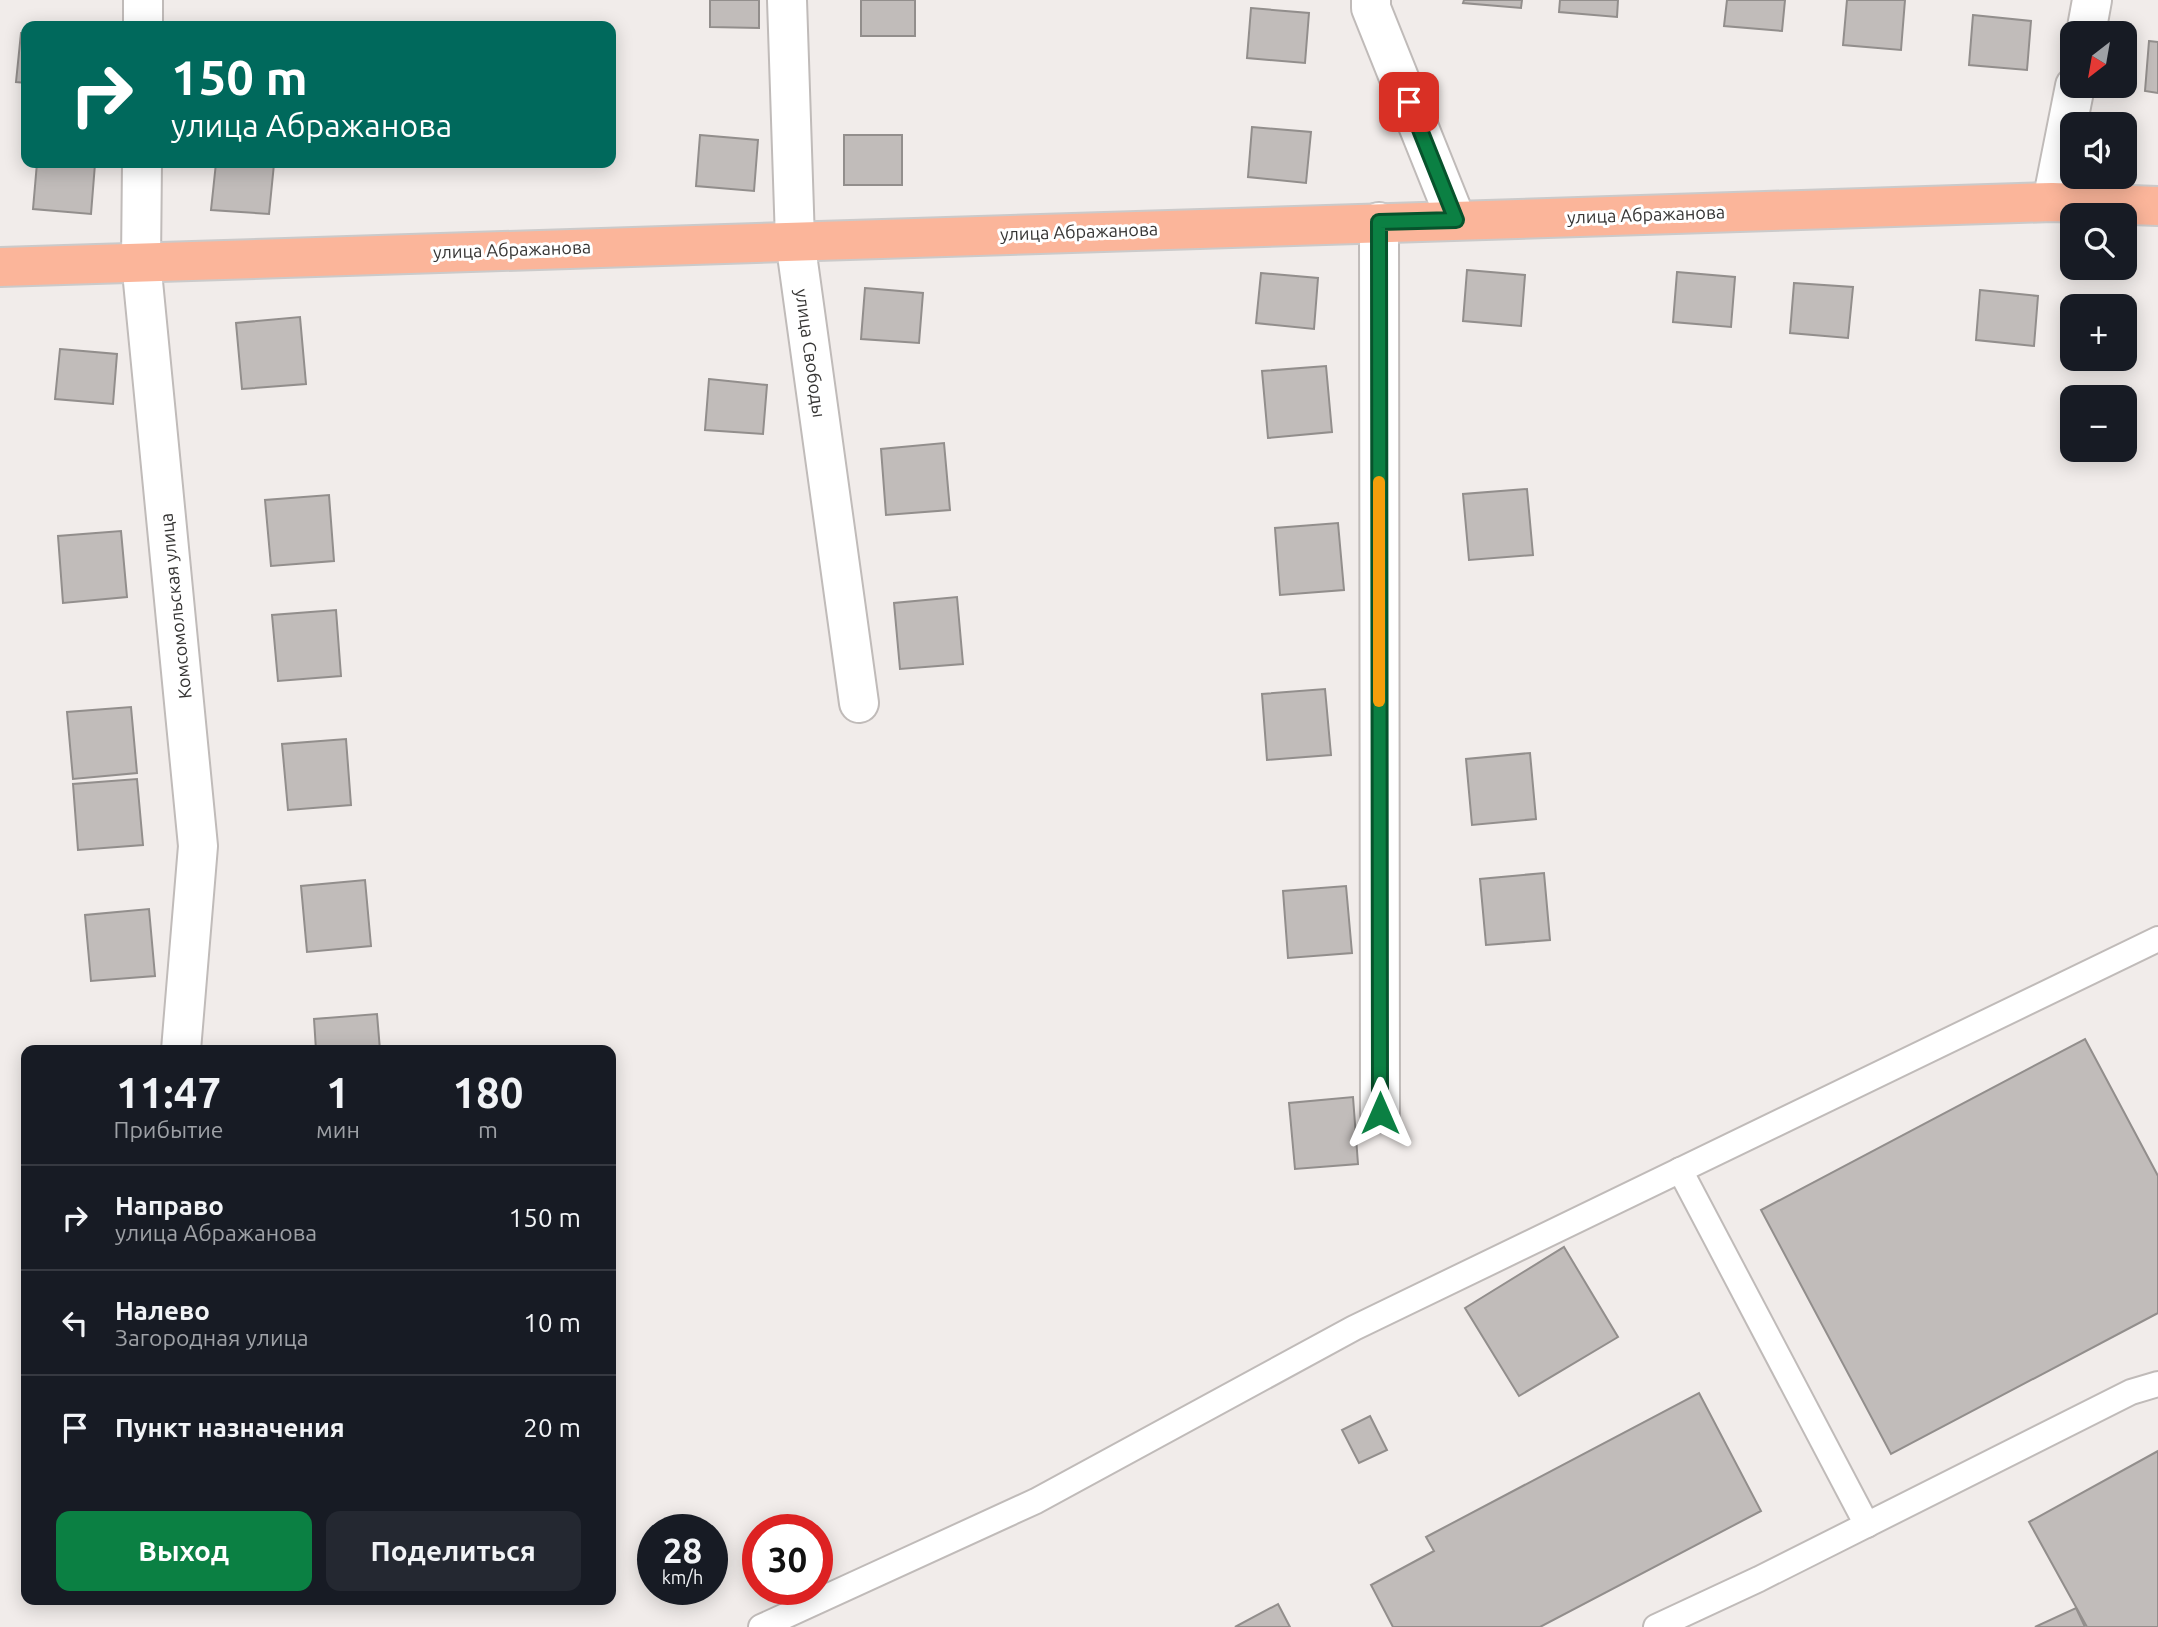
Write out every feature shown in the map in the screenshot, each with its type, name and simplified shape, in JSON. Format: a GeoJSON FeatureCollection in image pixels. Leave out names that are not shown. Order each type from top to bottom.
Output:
{"type":"FeatureCollection","features":[{"type":"Feature","properties":{"kind":"main road","name":"улица Абражанова"},"geometry":{"type":"LineString","coordinates":[[0,267],[2052,202],[2158,205]]}},
{"type":"Feature","properties":{"kind":"street"},"geometry":{"type":"LineString","coordinates":[[143,0],[143,21]]}},
{"type":"Feature","properties":{"kind":"street","name":"улица Свободы"},"geometry":{"type":"LineString","coordinates":[[787,0],[795,240],[859,703]]}},
{"type":"Feature","properties":{"kind":"street"},"geometry":{"type":"LineString","coordinates":[[1371,0],[1371,8],[1456,220]]}},
{"type":"Feature","properties":{"kind":"street"},"geometry":{"type":"LineString","coordinates":[[2088,21],[2092,0]]}},
{"type":"Feature","properties":{"kind":"street"},"geometry":{"type":"LineString","coordinates":[[2052,202],[2073,98]]}},
{"type":"Feature","properties":{"kind":"street","name":"Комсомольская улица"},"geometry":{"type":"LineString","coordinates":[[142,168],[141,261],[198,846],[181,1045]]}},
{"type":"Feature","properties":{"kind":"street"},"geometry":{"type":"LineString","coordinates":[[1379,222],[1380,1113]]}},
{"type":"Feature","properties":{"kind":"lane"},"geometry":{"type":"LineString","coordinates":[[761,1627],[1036,1501],[1354,1328],[2158,939]]}},
{"type":"Feature","properties":{"kind":"lane"},"geometry":{"type":"LineString","coordinates":[[1680,1170],[1867,1525]]}},
{"type":"Feature","properties":{"kind":"lane"},"geometry":{"type":"LineString","coordinates":[[1656,1627],[1867,1525],[2131,1392],[2158,1384]]}},
{"type":"Feature","properties":{"kind":"building"},"geometry":{"type":"Polygon","coordinates":[[[710,0],[759,0],[759,28],[710,27],[710,0]]]}},
{"type":"Feature","properties":{"kind":"building"},"geometry":{"type":"Polygon","coordinates":[[[861,0],[915,0],[915,36],[861,36],[861,0]]]}},
{"type":"Feature","properties":{"kind":"building"},"geometry":{"type":"Polygon","coordinates":[[[1464,0],[1522,0],[1521,8],[1463,3],[1464,0]]]}},
{"type":"Feature","properties":{"kind":"building"},"geometry":{"type":"Polygon","coordinates":[[[1560,0],[1618,0],[1617,17],[1559,12],[1560,0]]]}},
{"type":"Feature","properties":{"kind":"building"},"geometry":{"type":"Polygon","coordinates":[[[1727,0],[1785,0],[1782,31],[1724,26],[1727,0]]]}},
{"type":"Feature","properties":{"kind":"building"},"geometry":{"type":"Polygon","coordinates":[[[1847,0],[1905,0],[1901,50],[1843,45],[1847,0]]]}},
{"type":"Feature","properties":{"kind":"building"},"geometry":{"type":"Polygon","coordinates":[[[1251,8],[1309,13],[1305,63],[1247,58],[1251,8]]]}},
{"type":"Feature","properties":{"kind":"building"},"geometry":{"type":"Polygon","coordinates":[[[1973,15],[2031,21],[2027,70],[1969,65],[1973,15]]]}},
{"type":"Feature","properties":{"kind":"building"},"geometry":{"type":"Polygon","coordinates":[[[21,33],[21,82],[16,82],[21,33]]]}},
{"type":"Feature","properties":{"kind":"building"},"geometry":{"type":"Polygon","coordinates":[[[2149,41],[2158,42],[2158,93],[2145,91],[2149,41]]]}},
{"type":"Feature","properties":{"kind":"building"},"geometry":{"type":"Polygon","coordinates":[[[1252,127],[1311,132],[1306,183],[1248,177],[1252,127]]]}},
{"type":"Feature","properties":{"kind":"building"},"geometry":{"type":"Polygon","coordinates":[[[700,135],[758,140],[754,191],[696,186],[700,135]]]}},
{"type":"Feature","properties":{"kind":"building"},"geometry":{"type":"Polygon","coordinates":[[[844,135],[902,135],[902,185],[844,185],[844,135]]]}},
{"type":"Feature","properties":{"kind":"building"},"geometry":{"type":"Polygon","coordinates":[[[37,168],[95,168],[91,214],[33,209],[37,168]]]}},
{"type":"Feature","properties":{"kind":"building"},"geometry":{"type":"Polygon","coordinates":[[[215,168],[274,168],[269,214],[211,210],[215,168]]]}},
{"type":"Feature","properties":{"kind":"building"},"geometry":{"type":"Polygon","coordinates":[[[1467,270],[1525,275],[1521,326],[1463,321],[1467,270]]]}},
{"type":"Feature","properties":{"kind":"building"},"geometry":{"type":"Polygon","coordinates":[[[1677,272],[1735,277],[1731,327],[1673,322],[1677,272]]]}},
{"type":"Feature","properties":{"kind":"building"},"geometry":{"type":"Polygon","coordinates":[[[1261,273],[1318,278],[1314,329],[1256,323],[1261,273]]]}},
{"type":"Feature","properties":{"kind":"building"},"geometry":{"type":"Polygon","coordinates":[[[1794,283],[1853,287],[1848,338],[1790,333],[1794,283]]]}},
{"type":"Feature","properties":{"kind":"building"},"geometry":{"type":"Polygon","coordinates":[[[865,288],[923,293],[919,343],[861,339],[865,288]]]}},
{"type":"Feature","properties":{"kind":"building"},"geometry":{"type":"Polygon","coordinates":[[[1980,290],[2038,296],[2034,346],[1976,340],[1980,290]]]}},
{"type":"Feature","properties":{"kind":"building"},"geometry":{"type":"Polygon","coordinates":[[[300,317],[306,384],[242,389],[236,323],[300,317]]]}},
{"type":"Feature","properties":{"kind":"building"},"geometry":{"type":"Polygon","coordinates":[[[60,349],[117,354],[113,404],[55,399],[60,349]]]}},
{"type":"Feature","properties":{"kind":"building"},"geometry":{"type":"Polygon","coordinates":[[[1326,366],[1332,432],[1268,438],[1262,371],[1326,366]]]}},
{"type":"Feature","properties":{"kind":"building"},"geometry":{"type":"Polygon","coordinates":[[[709,379],[767,385],[763,434],[705,430],[709,379]]]}},
{"type":"Feature","properties":{"kind":"building"},"geometry":{"type":"Polygon","coordinates":[[[944,443],[950,510],[886,515],[881,449],[944,443]]]}},
{"type":"Feature","properties":{"kind":"building"},"geometry":{"type":"Polygon","coordinates":[[[1527,489],[1533,555],[1469,560],[1463,494],[1527,489]]]}},
{"type":"Feature","properties":{"kind":"building"},"geometry":{"type":"Polygon","coordinates":[[[329,495],[334,561],[271,566],[265,500],[329,495]]]}},
{"type":"Feature","properties":{"kind":"building"},"geometry":{"type":"Polygon","coordinates":[[[1338,523],[1344,590],[1280,595],[1275,528],[1338,523]]]}},
{"type":"Feature","properties":{"kind":"building"},"geometry":{"type":"Polygon","coordinates":[[[121,531],[127,597],[63,603],[58,536],[121,531]]]}},
{"type":"Feature","properties":{"kind":"building"},"geometry":{"type":"Polygon","coordinates":[[[957,597],[963,664],[900,669],[894,603],[957,597]]]}},
{"type":"Feature","properties":{"kind":"building"},"geometry":{"type":"Polygon","coordinates":[[[336,610],[341,676],[278,681],[272,615],[336,610]]]}},
{"type":"Feature","properties":{"kind":"building"},"geometry":{"type":"Polygon","coordinates":[[[1325,689],[1331,755],[1267,760],[1262,694],[1325,689]]]}},
{"type":"Feature","properties":{"kind":"building"},"geometry":{"type":"Polygon","coordinates":[[[131,707],[137,773],[73,779],[67,712],[131,707]]]}},
{"type":"Feature","properties":{"kind":"building"},"geometry":{"type":"Polygon","coordinates":[[[346,739],[351,805],[288,810],[282,744],[346,739]]]}},
{"type":"Feature","properties":{"kind":"building"},"geometry":{"type":"Polygon","coordinates":[[[1530,753],[1536,819],[1472,825],[1466,759],[1530,753]]]}},
{"type":"Feature","properties":{"kind":"building"},"geometry":{"type":"Polygon","coordinates":[[[137,779],[143,845],[78,850],[73,784],[137,779]]]}},
{"type":"Feature","properties":{"kind":"building"},"geometry":{"type":"Polygon","coordinates":[[[1544,873],[1550,940],[1486,945],[1480,879],[1544,873]]]}},
{"type":"Feature","properties":{"kind":"building"},"geometry":{"type":"Polygon","coordinates":[[[365,880],[371,946],[307,952],[301,886],[365,880]]]}},
{"type":"Feature","properties":{"kind":"building"},"geometry":{"type":"Polygon","coordinates":[[[1346,886],[1352,953],[1288,958],[1283,891],[1346,886]]]}},
{"type":"Feature","properties":{"kind":"building"},"geometry":{"type":"Polygon","coordinates":[[[149,909],[155,976],[91,981],[85,915],[149,909]]]}},
{"type":"Feature","properties":{"kind":"building"},"geometry":{"type":"Polygon","coordinates":[[[377,1014],[380,1045],[316,1045],[314,1019],[377,1014]]]}},
{"type":"Feature","properties":{"kind":"building"},"geometry":{"type":"Polygon","coordinates":[[[2085,1039],[2158,1176],[2158,1313],[1891,1454],[1761,1210],[2085,1039]]]}},
{"type":"Feature","properties":{"kind":"building"},"geometry":{"type":"Polygon","coordinates":[[[1353,1097],[1358,1164],[1295,1169],[1289,1103],[1353,1097]]]}},
{"type":"Feature","properties":{"kind":"building"},"geometry":{"type":"Polygon","coordinates":[[[1564,1247],[1618,1337],[1519,1396],[1465,1308],[1564,1247]]]}},
{"type":"Feature","properties":{"kind":"building"},"geometry":{"type":"Polygon","coordinates":[[[1699,1393],[1761,1511],[1540,1627],[1393,1627],[1371,1585],[1434,1551],[1426,1537],[1699,1393]]]}},
{"type":"Feature","properties":{"kind":"building"},"geometry":{"type":"Polygon","coordinates":[[[1370,1416],[1387,1450],[1359,1463],[1342,1430],[1370,1416]]]}},
{"type":"Feature","properties":{"kind":"building"},"geometry":{"type":"Polygon","coordinates":[[[2158,1451],[2158,1627],[2087,1627],[2029,1522],[2158,1451]]]}},
{"type":"Feature","properties":{"kind":"building"},"geometry":{"type":"Polygon","coordinates":[[[1278,1604],[1290,1627],[1235,1627],[1278,1604]]]}},
{"type":"Feature","properties":{"kind":"building"},"geometry":{"type":"Polygon","coordinates":[[[2076,1608],[2085,1627],[2035,1627],[2076,1608]]]}},
{"type":"Feature","properties":{"kind":"slow traffic"},"geometry":{"type":"LineString","coordinates":[[1379,482],[1379,701]]}},
{"type":"Feature","properties":{"kind":"route"},"geometry":{"type":"LineString","coordinates":[[1380,1113],[1379,222],[1456,220],[1409,102]]}}]}
